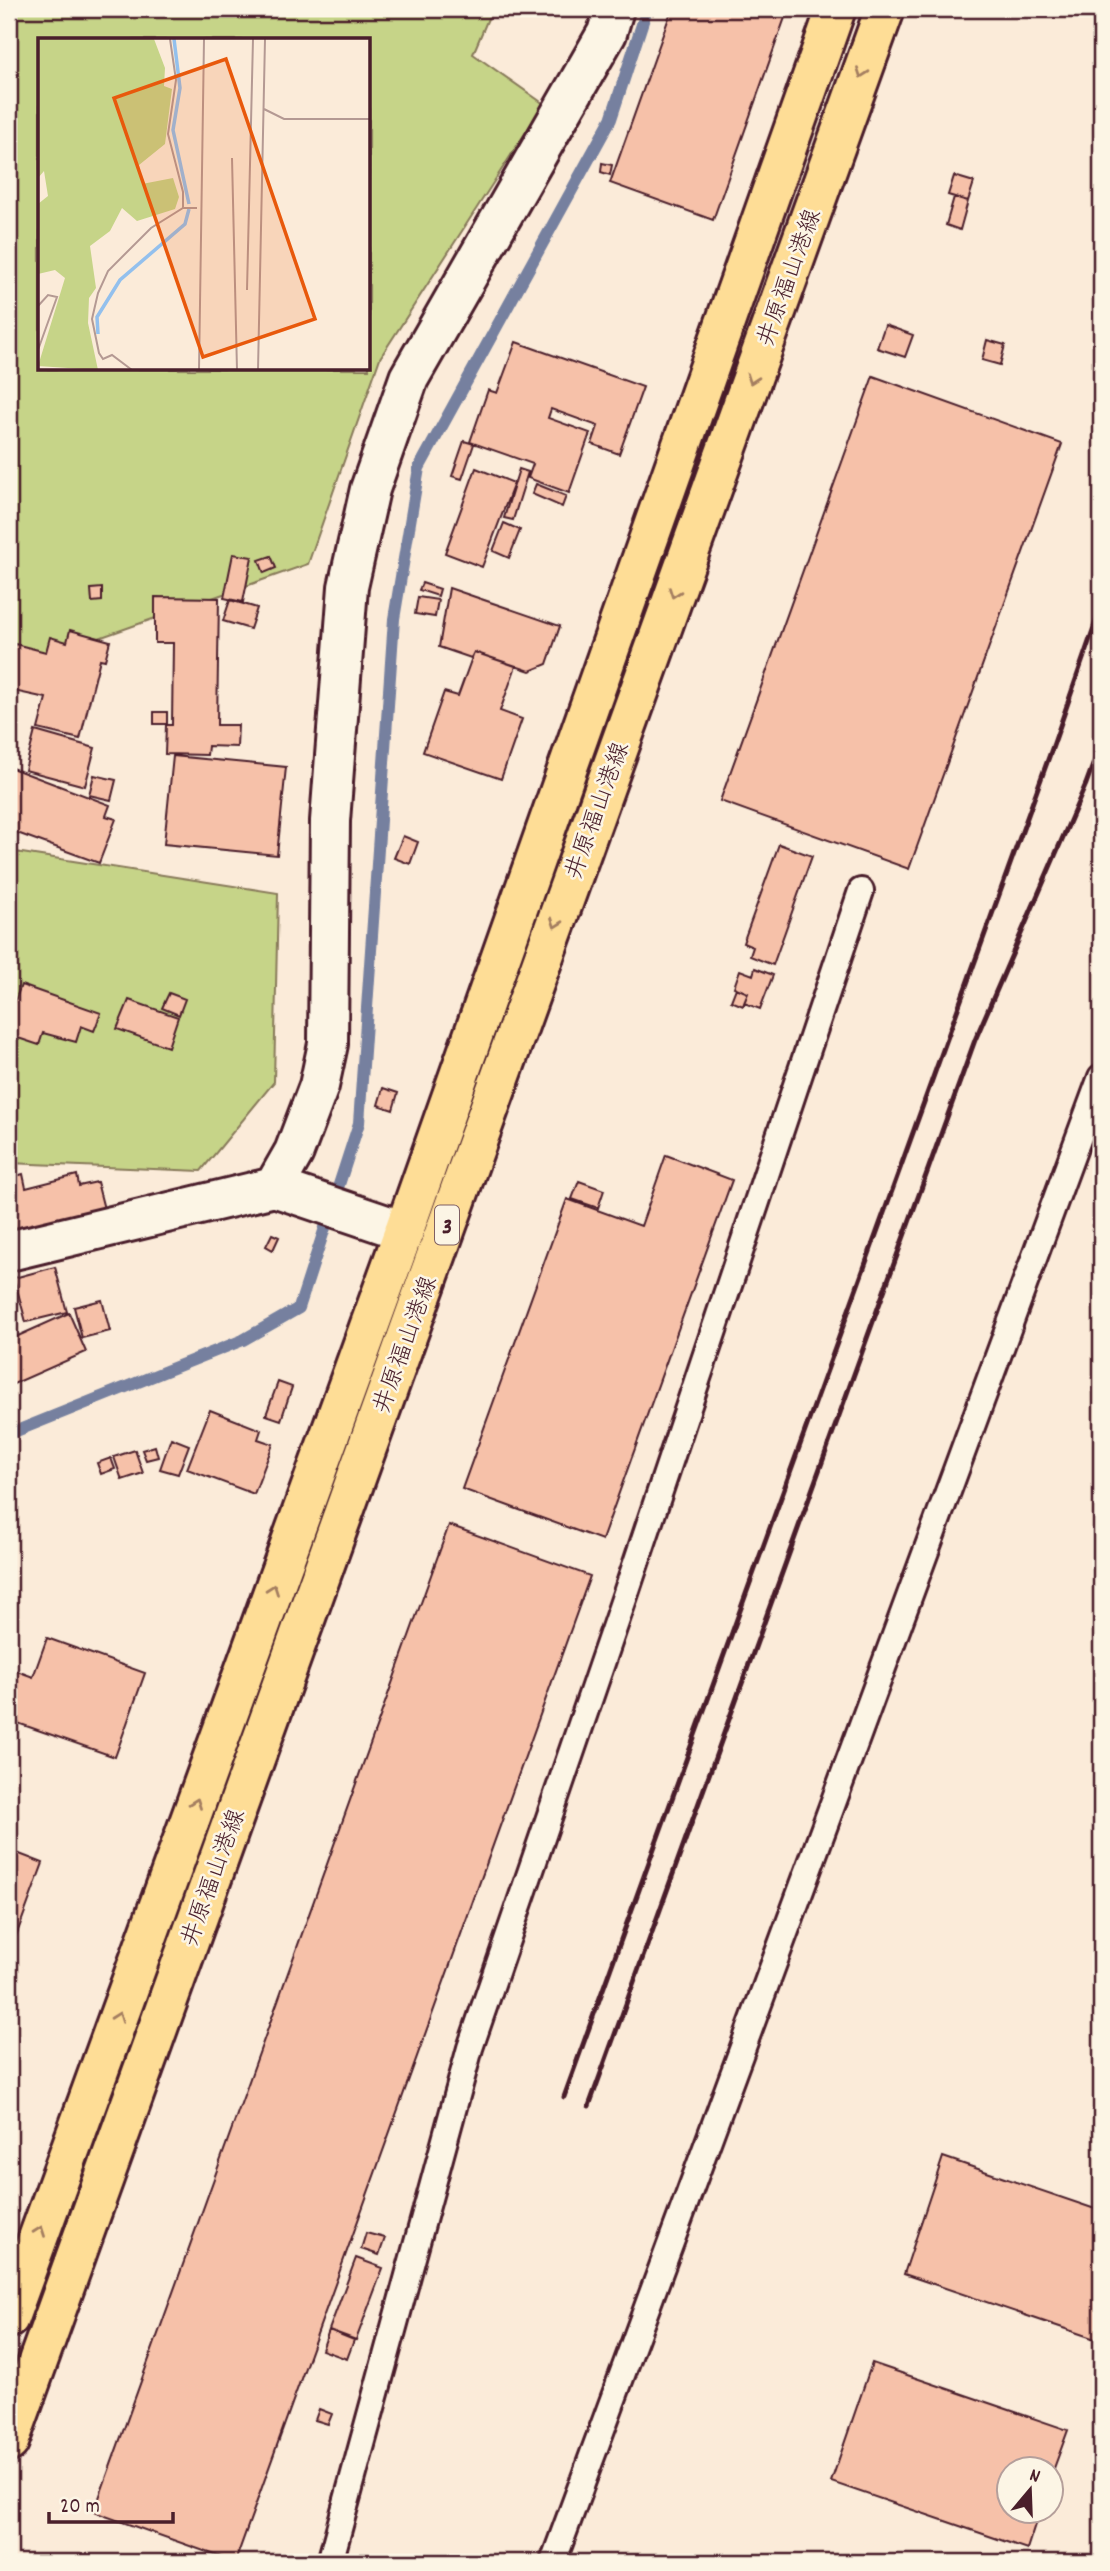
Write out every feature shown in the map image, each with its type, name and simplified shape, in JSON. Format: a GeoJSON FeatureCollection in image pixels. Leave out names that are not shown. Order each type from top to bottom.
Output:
{"type":"FeatureCollection","features":[{"type":"Feature","properties":{"kind":"main road","name":"井原福山港線"},"geometry":{"type":"LineString","coordinates":[[9,2318],[404,1231],[836,9]]}},
{"type":"Feature","properties":{"kind":"main road","name":"井原福山港線"},"geometry":{"type":"LineString","coordinates":[[9,2442],[885,9]]}},
{"type":"Feature","properties":{"kind":"street"},"geometry":{"type":"LineString","coordinates":[[284,1191],[294,1152],[319,1086],[328,1044],[330,821],[348,587],[370,489],[409,378],[607,33],[614,9]]}},
{"type":"Feature","properties":{"kind":"street"},"geometry":{"type":"LineString","coordinates":[[9,1251],[284,1191],[404,1231]]}},
{"type":"Feature","properties":{"kind":"lane"},"geometry":{"type":"LineString","coordinates":[[330,2562],[470,2048],[861,891]]}},
{"type":"Feature","properties":{"kind":"lane"},"geometry":{"type":"LineString","coordinates":[[553,2562],[1101,1077]]}},
{"type":"Feature","properties":{"kind":"green space"},"geometry":{"type":"Polygon","coordinates":[[[9,9],[492,9],[473,54],[544,104],[380,358],[308,564],[14,668],[9,696],[9,9]]]}},
{"type":"Feature","properties":{"kind":"green space"},"geometry":{"type":"Polygon","coordinates":[[[9,851],[278,893],[274,1082],[201,1171],[9,1163],[9,851]]]}},
{"type":"Feature","properties":{"kind":"building"},"geometry":{"type":"Polygon","coordinates":[[[672,9],[788,9],[713,220],[610,183],[672,9]]]}},
{"type":"Feature","properties":{"kind":"building"},"geometry":{"type":"Polygon","coordinates":[[[602,163],[612,165],[610,175],[601,172],[602,163]]]}},
{"type":"Feature","properties":{"kind":"building"},"geometry":{"type":"Polygon","coordinates":[[[954,176],[974,182],[968,201],[948,195],[954,176]]]}},
{"type":"Feature","properties":{"kind":"building"},"geometry":{"type":"Polygon","coordinates":[[[954,197],[968,201],[960,230],[946,225],[954,197]]]}},
{"type":"Feature","properties":{"kind":"building"},"geometry":{"type":"Polygon","coordinates":[[[885,325],[913,335],[905,357],[877,348],[885,325]]]}},
{"type":"Feature","properties":{"kind":"building"},"geometry":{"type":"Polygon","coordinates":[[[987,340],[1005,345],[1000,365],[982,360],[987,340]]]}},
{"type":"Feature","properties":{"kind":"building"},"geometry":{"type":"Polygon","coordinates":[[[516,342],[643,387],[619,454],[592,444],[598,426],[551,409],[548,418],[590,433],[569,493],[528,478],[533,464],[470,442],[488,390],[497,393],[516,342]]]}},
{"type":"Feature","properties":{"kind":"building"},"geometry":{"type":"Polygon","coordinates":[[[873,376],[1062,444],[909,869],[720,801],[873,376]]]}},
{"type":"Feature","properties":{"kind":"building"},"geometry":{"type":"Polygon","coordinates":[[[464,441],[474,444],[462,479],[452,476],[464,441]]]}},
{"type":"Feature","properties":{"kind":"building"},"geometry":{"type":"Polygon","coordinates":[[[476,468],[514,483],[482,567],[445,553],[476,468]]]}},
{"type":"Feature","properties":{"kind":"building"},"geometry":{"type":"Polygon","coordinates":[[[519,469],[528,472],[513,520],[504,518],[519,469]]]}},
{"type":"Feature","properties":{"kind":"building"},"geometry":{"type":"Polygon","coordinates":[[[536,484],[566,496],[562,507],[532,494],[536,484]]]}},
{"type":"Feature","properties":{"kind":"building"},"geometry":{"type":"Polygon","coordinates":[[[504,523],[520,530],[509,558],[493,551],[504,523]]]}},
{"type":"Feature","properties":{"kind":"building"},"geometry":{"type":"Polygon","coordinates":[[[233,554],[252,557],[243,602],[224,598],[233,554]]]}},
{"type":"Feature","properties":{"kind":"building"},"geometry":{"type":"Polygon","coordinates":[[[271,556],[276,568],[264,573],[259,560],[271,556]]]}},
{"type":"Feature","properties":{"kind":"building"},"geometry":{"type":"Polygon","coordinates":[[[422,583],[440,589],[438,596],[419,590],[422,583]]]}},
{"type":"Feature","properties":{"kind":"building"},"geometry":{"type":"Polygon","coordinates":[[[102,588],[102,601],[92,602],[91,589],[102,588]]]}},
{"type":"Feature","properties":{"kind":"building"},"geometry":{"type":"Polygon","coordinates":[[[449,588],[560,626],[547,664],[530,671],[474,652],[471,658],[439,647],[449,588]]]}},
{"type":"Feature","properties":{"kind":"building"},"geometry":{"type":"Polygon","coordinates":[[[155,597],[219,598],[217,725],[238,725],[237,747],[208,746],[207,755],[165,754],[166,725],[172,725],[173,643],[155,643],[155,597]]]}},
{"type":"Feature","properties":{"kind":"building"},"geometry":{"type":"Polygon","coordinates":[[[418,597],[438,600],[435,617],[415,614],[418,597]]]}},
{"type":"Feature","properties":{"kind":"building"},"geometry":{"type":"Polygon","coordinates":[[[230,600],[257,608],[250,629],[223,621],[230,600]]]}},
{"type":"Feature","properties":{"kind":"building"},"geometry":{"type":"Polygon","coordinates":[[[70,630],[110,641],[105,660],[100,659],[80,739],[38,729],[46,698],[9,690],[9,666],[15,644],[46,652],[50,637],[67,642],[70,630]]]}},
{"type":"Feature","properties":{"kind":"building"},"geometry":{"type":"Polygon","coordinates":[[[474,652],[516,666],[500,711],[522,719],[501,779],[423,752],[444,692],[458,696],[474,652]]]}},
{"type":"Feature","properties":{"kind":"building"},"geometry":{"type":"Polygon","coordinates":[[[154,712],[167,712],[167,724],[154,724],[154,712]]]}},
{"type":"Feature","properties":{"kind":"building"},"geometry":{"type":"Polygon","coordinates":[[[35,731],[95,748],[85,786],[25,770],[35,731]]]}},
{"type":"Feature","properties":{"kind":"building"},"geometry":{"type":"Polygon","coordinates":[[[173,756],[286,767],[277,855],[164,844],[173,756]]]}},
{"type":"Feature","properties":{"kind":"building"},"geometry":{"type":"Polygon","coordinates":[[[9,767],[110,805],[106,816],[116,819],[99,863],[9,830],[9,767]]]}},
{"type":"Feature","properties":{"kind":"building"},"geometry":{"type":"Polygon","coordinates":[[[94,775],[116,780],[111,800],[89,795],[94,775]]]}},
{"type":"Feature","properties":{"kind":"building"},"geometry":{"type":"Polygon","coordinates":[[[403,836],[418,842],[410,864],[394,858],[403,836]]]}},
{"type":"Feature","properties":{"kind":"building"},"geometry":{"type":"Polygon","coordinates":[[[779,844],[812,856],[773,965],[750,956],[753,947],[743,943],[779,844]]]}},
{"type":"Feature","properties":{"kind":"building"},"geometry":{"type":"Polygon","coordinates":[[[755,968],[773,975],[760,1009],[744,1003],[748,993],[734,987],[740,970],[753,975],[755,968]]]}},
{"type":"Feature","properties":{"kind":"building"},"geometry":{"type":"Polygon","coordinates":[[[21,985],[101,1013],[94,1031],[81,1026],[76,1042],[43,1033],[39,1045],[9,1035],[9,1017],[21,985]]]}},
{"type":"Feature","properties":{"kind":"building"},"geometry":{"type":"Polygon","coordinates":[[[736,988],[748,993],[743,1006],[731,1001],[736,988]]]}},
{"type":"Feature","properties":{"kind":"building"},"geometry":{"type":"Polygon","coordinates":[[[169,993],[185,999],[179,1015],[162,1008],[169,993]]]}},
{"type":"Feature","properties":{"kind":"building"},"geometry":{"type":"Polygon","coordinates":[[[129,1000],[178,1017],[168,1047],[117,1029],[129,1000]]]}},
{"type":"Feature","properties":{"kind":"building"},"geometry":{"type":"Polygon","coordinates":[[[383,1088],[398,1093],[393,1110],[378,1105],[383,1088]]]}},
{"type":"Feature","properties":{"kind":"building"},"geometry":{"type":"Polygon","coordinates":[[[666,1155],[732,1180],[602,1540],[462,1489],[567,1199],[641,1226],[666,1155]]]}},
{"type":"Feature","properties":{"kind":"building"},"geometry":{"type":"Polygon","coordinates":[[[23,1174],[26,1188],[77,1175],[79,1186],[97,1182],[104,1209],[16,1231],[9,1204],[9,1178],[23,1174]]]}},
{"type":"Feature","properties":{"kind":"building"},"geometry":{"type":"Polygon","coordinates":[[[579,1181],[604,1190],[598,1208],[572,1199],[579,1181]]]}},
{"type":"Feature","properties":{"kind":"building"},"geometry":{"type":"Polygon","coordinates":[[[272,1234],[279,1237],[273,1250],[266,1246],[272,1234]]]}},
{"type":"Feature","properties":{"kind":"building"},"geometry":{"type":"Polygon","coordinates":[[[55,1267],[67,1312],[26,1322],[14,1278],[55,1267]]]}},
{"type":"Feature","properties":{"kind":"building"},"geometry":{"type":"Polygon","coordinates":[[[102,1300],[110,1331],[82,1338],[74,1307],[102,1300]]]}},
{"type":"Feature","properties":{"kind":"building"},"geometry":{"type":"Polygon","coordinates":[[[69,1313],[86,1352],[9,1386],[9,1340],[69,1313]]]}},
{"type":"Feature","properties":{"kind":"building"},"geometry":{"type":"Polygon","coordinates":[[[278,1382],[292,1387],[281,1420],[266,1415],[278,1382]]]}},
{"type":"Feature","properties":{"kind":"building"},"geometry":{"type":"Polygon","coordinates":[[[210,1410],[261,1430],[258,1439],[273,1444],[254,1494],[187,1469],[210,1410]]]}},
{"type":"Feature","properties":{"kind":"building"},"geometry":{"type":"Polygon","coordinates":[[[171,1438],[189,1445],[178,1474],[160,1469],[171,1438]]]}},
{"type":"Feature","properties":{"kind":"building"},"geometry":{"type":"Polygon","coordinates":[[[155,1446],[158,1457],[146,1460],[142,1450],[155,1446]]]}},
{"type":"Feature","properties":{"kind":"building"},"geometry":{"type":"Polygon","coordinates":[[[135,1450],[143,1473],[122,1480],[114,1457],[135,1450]]]}},
{"type":"Feature","properties":{"kind":"building"},"geometry":{"type":"Polygon","coordinates":[[[111,1458],[115,1469],[101,1474],[97,1463],[111,1458]]]}},
{"type":"Feature","properties":{"kind":"building"},"geometry":{"type":"Polygon","coordinates":[[[449,1525],[590,1576],[235,2562],[94,2512],[449,1525]]]}},
{"type":"Feature","properties":{"kind":"building"},"geometry":{"type":"Polygon","coordinates":[[[47,1638],[145,1673],[115,1757],[9,1720],[9,1668],[33,1677],[47,1638]]]}},
{"type":"Feature","properties":{"kind":"building"},"geometry":{"type":"Polygon","coordinates":[[[9,1850],[43,1863],[16,1936],[9,1934],[9,1850]]]}},
{"type":"Feature","properties":{"kind":"building"},"geometry":{"type":"Polygon","coordinates":[[[943,2157],[1101,2211],[1101,2332],[1098,2340],[904,2274],[943,2157]]]}},
{"type":"Feature","properties":{"kind":"building"},"geometry":{"type":"Polygon","coordinates":[[[366,2233],[385,2238],[379,2255],[361,2249],[366,2233]]]}},
{"type":"Feature","properties":{"kind":"building"},"geometry":{"type":"Polygon","coordinates":[[[356,2258],[383,2268],[356,2340],[329,2330],[356,2258]]]}},
{"type":"Feature","properties":{"kind":"building"},"geometry":{"type":"Polygon","coordinates":[[[329,2330],[354,2340],[347,2359],[322,2350],[329,2330]]]}},
{"type":"Feature","properties":{"kind":"building"},"geometry":{"type":"Polygon","coordinates":[[[872,2363],[1068,2430],[1058,2456],[995,2456],[995,2526],[1034,2526],[1027,2549],[831,2482],[872,2363]]]}},
{"type":"Feature","properties":{"kind":"building"},"geometry":{"type":"Polygon","coordinates":[[[319,2409],[332,2414],[328,2424],[315,2420],[319,2409]]]}},
{"type":"Feature","properties":{"kind":"waterway"},"geometry":{"type":"LineString","coordinates":[[9,1434],[243,1340],[299,1308],[359,1123],[394,619],[419,468],[611,119],[647,9]]}},
{"type":"Feature","properties":{"kind":"railway"},"geometry":{"type":"LineString","coordinates":[[564,2097],[1101,607]]}},
{"type":"Feature","properties":{"kind":"railway"},"geometry":{"type":"LineString","coordinates":[[589,2106],[975,1040],[1086,784],[1101,743]]}}]}
